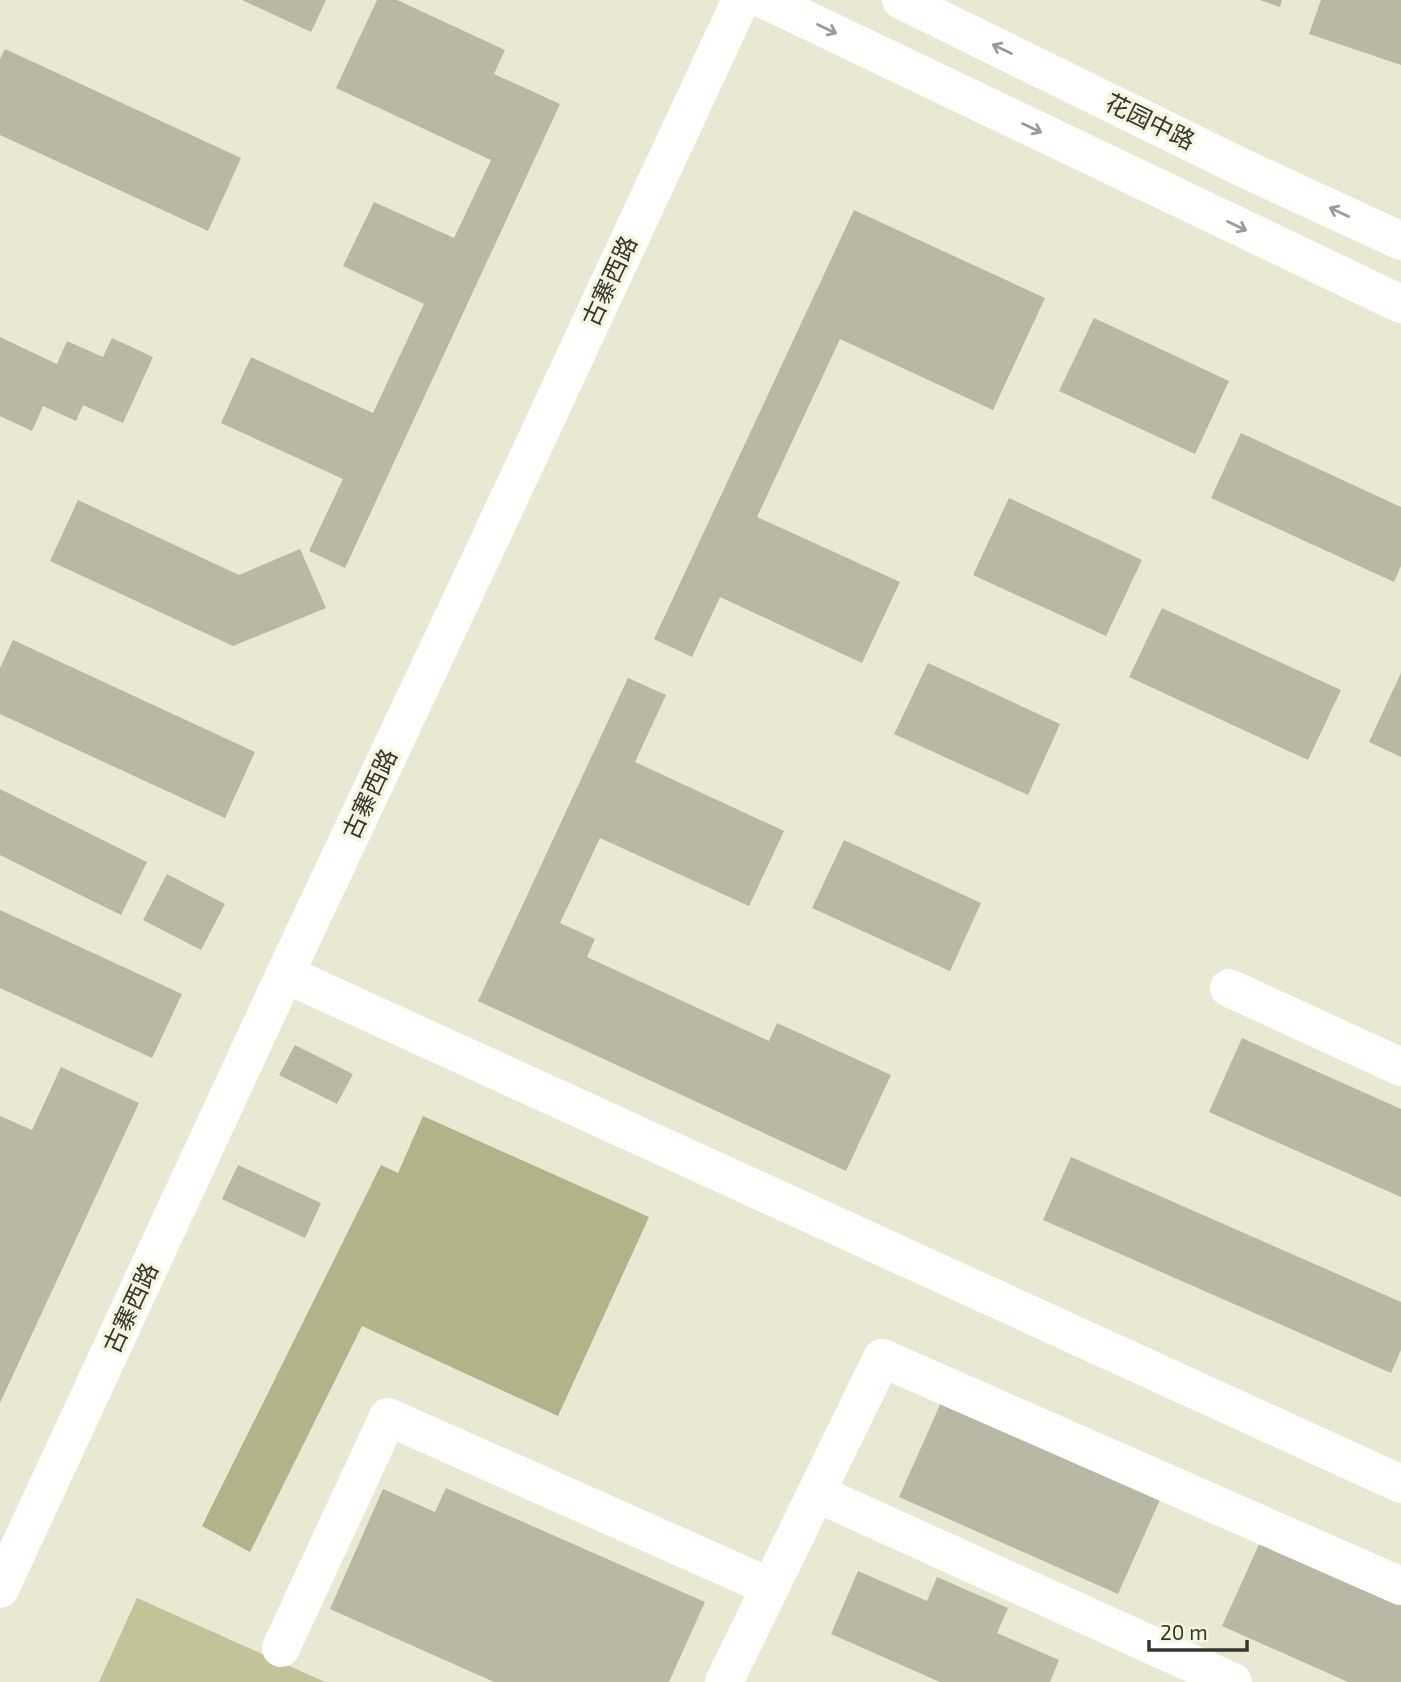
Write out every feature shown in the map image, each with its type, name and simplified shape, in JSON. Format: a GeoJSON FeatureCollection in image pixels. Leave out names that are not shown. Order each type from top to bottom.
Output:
{"type":"FeatureCollection","features":[{"type":"Feature","properties":{"kind":"main road","name":"古寨西路"},"geometry":{"type":"LineString","coordinates":[[0,1589],[741,0]]}},
{"type":"Feature","properties":{"kind":"main road"},"geometry":{"type":"LineString","coordinates":[[765,0],[1401,304]]}},
{"type":"Feature","properties":{"kind":"main road","name":"花园中路"},"geometry":{"type":"LineString","coordinates":[[901,0],[1243,168],[1401,241]]}},
{"type":"Feature","properties":{"kind":"main road"},"geometry":{"type":"LineString","coordinates":[[285,974],[1401,1484]]}},
{"type":"Feature","properties":{"kind":"main road"},"geometry":{"type":"LineString","coordinates":[[1229,988],[1401,1067]]}},
{"type":"Feature","properties":{"kind":"main road"},"geometry":{"type":"LineString","coordinates":[[724,1682],[882,1358],[1401,1586]]}},
{"type":"Feature","properties":{"kind":"main road"},"geometry":{"type":"LineString","coordinates":[[281,1648],[388,1417],[770,1587]]}},
{"type":"Feature","properties":{"kind":"main road"},"geometry":{"type":"LineString","coordinates":[[816,1493],[1233,1682]]}},
{"type":"Feature","properties":{"kind":"green space"},"geometry":{"type":"Polygon","coordinates":[[[137,1598],[325,1682],[99,1682],[137,1598]]]}},
{"type":"Feature","properties":{"kind":"shaded area"},"geometry":{"type":"Polygon","coordinates":[[[423,1116],[649,1217],[558,1416],[362,1326],[250,1552],[202,1526],[381,1165],[398,1173],[423,1116]]]}},
{"type":"Feature","properties":{"kind":"building"},"geometry":{"type":"Polygon","coordinates":[[[242,0],[326,0],[311,32],[242,0]]]}},
{"type":"Feature","properties":{"kind":"building"},"geometry":{"type":"Polygon","coordinates":[[[377,0],[397,0],[505,50],[494,74],[560,104],[345,568],[309,551],[343,479],[221,423],[251,357],[373,413],[424,304],[343,266],[374,202],[454,238],[491,160],[336,88],[377,0]]]}},
{"type":"Feature","properties":{"kind":"building"},"geometry":{"type":"Polygon","coordinates":[[[1260,0],[1282,0],[1280,7],[1260,0]]]}},
{"type":"Feature","properties":{"kind":"building"},"geometry":{"type":"Polygon","coordinates":[[[1321,0],[1401,0],[1401,65],[1309,34],[1321,0]]]}},
{"type":"Feature","properties":{"kind":"building"},"geometry":{"type":"Polygon","coordinates":[[[5,49],[241,158],[208,231],[0,135],[0,59],[5,49]]]}},
{"type":"Feature","properties":{"kind":"building"},"geometry":{"type":"Polygon","coordinates":[[[854,210],[1045,298],[993,410],[840,339],[757,517],[900,582],[862,663],[720,597],[692,657],[654,639],[854,210]]]}},
{"type":"Feature","properties":{"kind":"building"},"geometry":{"type":"Polygon","coordinates":[[[1094,318],[1229,381],[1195,454],[1059,391],[1094,318]]]}},
{"type":"Feature","properties":{"kind":"building"},"geometry":{"type":"Polygon","coordinates":[[[0,337],[57,364],[67,341],[103,357],[112,338],[153,357],[123,423],[83,405],[76,421],[43,406],[32,431],[0,416],[0,337]]]}},
{"type":"Feature","properties":{"kind":"building"},"geometry":{"type":"Polygon","coordinates":[[[1241,433],[1401,507],[1401,566],[1394,582],[1211,498],[1241,433]]]}},
{"type":"Feature","properties":{"kind":"building"},"geometry":{"type":"Polygon","coordinates":[[[1009,498],[1142,560],[1106,636],[973,575],[1009,498]]]}},
{"type":"Feature","properties":{"kind":"building"},"geometry":{"type":"Polygon","coordinates":[[[78,500],[239,575],[300,549],[326,608],[233,646],[50,561],[78,500]]]}},
{"type":"Feature","properties":{"kind":"building"},"geometry":{"type":"Polygon","coordinates":[[[1162,608],[1341,690],[1308,760],[1129,677],[1162,608]]]}},
{"type":"Feature","properties":{"kind":"building"},"geometry":{"type":"Polygon","coordinates":[[[13,640],[255,752],[225,818],[0,714],[0,668],[13,640]]]}},
{"type":"Feature","properties":{"kind":"building"},"geometry":{"type":"Polygon","coordinates":[[[928,663],[1060,724],[1028,795],[894,734],[928,663]]]}},
{"type":"Feature","properties":{"kind":"building"},"geometry":{"type":"Polygon","coordinates":[[[1401,673],[1401,757],[1369,742],[1401,673]]]}},
{"type":"Feature","properties":{"kind":"building"},"geometry":{"type":"Polygon","coordinates":[[[628,678],[666,695],[635,762],[784,831],[749,906],[600,838],[560,923],[595,939],[587,957],[769,1041],[777,1023],[891,1075],[846,1171],[478,1001],[628,678]]]}},
{"type":"Feature","properties":{"kind":"building"},"geometry":{"type":"Polygon","coordinates":[[[0,789],[147,862],[121,915],[0,855],[0,789]]]}},
{"type":"Feature","properties":{"kind":"building"},"geometry":{"type":"Polygon","coordinates":[[[844,840],[981,903],[950,971],[812,908],[844,840]]]}},
{"type":"Feature","properties":{"kind":"building"},"geometry":{"type":"Polygon","coordinates":[[[167,874],[225,904],[201,950],[143,920],[167,874]]]}},
{"type":"Feature","properties":{"kind":"building"},"geometry":{"type":"Polygon","coordinates":[[[0,910],[182,994],[152,1058],[0,988],[0,910]]]}},
{"type":"Feature","properties":{"kind":"building"},"geometry":{"type":"Polygon","coordinates":[[[1242,1038],[1401,1109],[1401,1197],[1209,1112],[1242,1038]]]}},
{"type":"Feature","properties":{"kind":"building"},"geometry":{"type":"Polygon","coordinates":[[[295,1045],[353,1074],[337,1104],[279,1075],[295,1045]]]}},
{"type":"Feature","properties":{"kind":"building"},"geometry":{"type":"Polygon","coordinates":[[[61,1067],[139,1103],[0,1403],[0,1116],[32,1130],[61,1067]]]}},
{"type":"Feature","properties":{"kind":"building"},"geometry":{"type":"Polygon","coordinates":[[[1071,1157],[1401,1302],[1401,1350],[1391,1373],[1043,1220],[1071,1157]]]}},
{"type":"Feature","properties":{"kind":"building"},"geometry":{"type":"Polygon","coordinates":[[[238,1165],[321,1203],[305,1238],[222,1199],[238,1165]]]}},
{"type":"Feature","properties":{"kind":"building"},"geometry":{"type":"Polygon","coordinates":[[[944,1396],[1163,1493],[1118,1594],[899,1497],[944,1396]]]}},
{"type":"Feature","properties":{"kind":"building"},"geometry":{"type":"Polygon","coordinates":[[[446,1488],[705,1602],[669,1682],[494,1682],[330,1609],[383,1489],[435,1512],[446,1488]]]}},
{"type":"Feature","properties":{"kind":"building"},"geometry":{"type":"Polygon","coordinates":[[[1261,1540],[1401,1602],[1401,1682],[1348,1682],[1222,1626],[1261,1540]]]}},
{"type":"Feature","properties":{"kind":"building"},"geometry":{"type":"Polygon","coordinates":[[[858,1571],[927,1601],[937,1577],[1008,1608],[997,1633],[1059,1660],[1050,1682],[940,1682],[831,1634],[858,1571]]]}}]}
